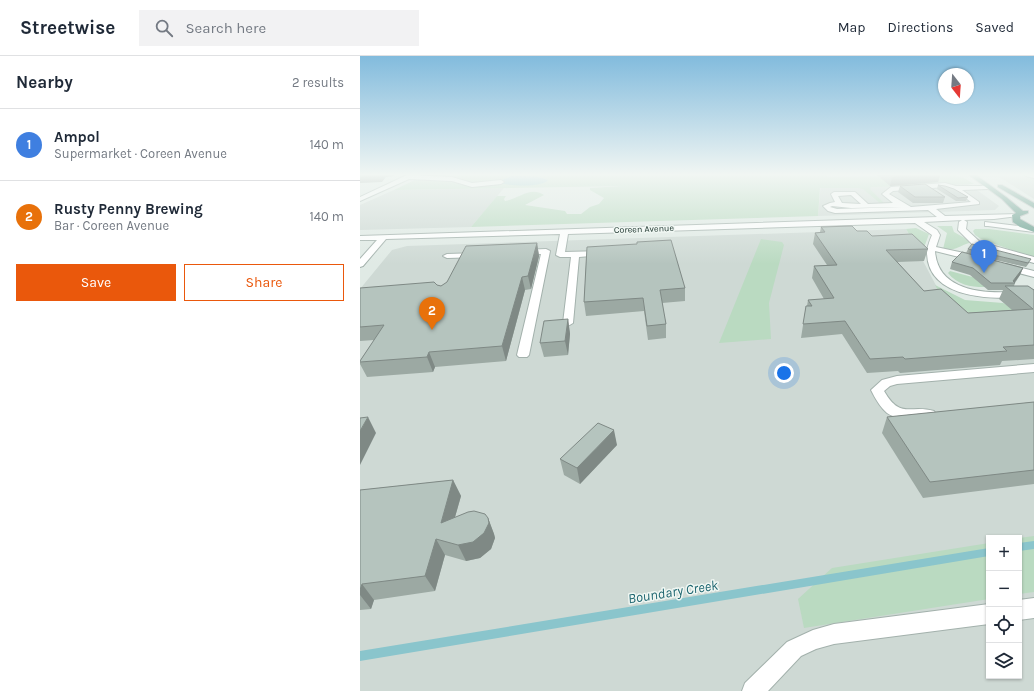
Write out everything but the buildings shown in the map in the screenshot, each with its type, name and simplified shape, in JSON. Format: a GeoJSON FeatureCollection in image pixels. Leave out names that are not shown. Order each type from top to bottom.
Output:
{"type":"FeatureCollection","features":[{"type":"Feature","properties":{"kind":"main road"},"geometry":{"type":"LineString","coordinates":[[1008,205],[1019,214]]}},
{"type":"Feature","properties":{"kind":"main road"},"geometry":{"type":"LineString","coordinates":[[1034,211],[1019,214],[1015,217],[1019,222],[1034,230]]}},
{"type":"Feature","properties":{"kind":"street"},"geometry":{"type":"LineString","coordinates":[[907,207],[839,212],[826,206],[840,205],[851,206],[907,207],[930,208],[958,205]]}},
{"type":"Feature","properties":{"kind":"street"},"geometry":{"type":"LineString","coordinates":[[901,205],[907,207]]}},
{"type":"Feature","properties":{"kind":"street"},"geometry":{"type":"LineString","coordinates":[[930,208],[942,218]]}},
{"type":"Feature","properties":{"kind":"street","name":"Coreen Avenue"},"geometry":{"type":"LineString","coordinates":[[927,220],[942,218],[992,218],[1019,214]]}},
{"type":"Feature","properties":{"kind":"street"},"geometry":{"type":"LineString","coordinates":[[916,220],[936,235],[930,251],[931,260],[936,272],[948,283],[966,292],[986,295],[1034,293]]}},
{"type":"Feature","properties":{"kind":"street","name":"Coreen Avenue"},"geometry":{"type":"LineString","coordinates":[[360,238],[916,220],[963,222],[1034,230]]}},
{"type":"Feature","properties":{"kind":"street"},"geometry":{"type":"LineString","coordinates":[[963,222],[962,230],[978,244]]}},
{"type":"Feature","properties":{"kind":"street"},"geometry":{"type":"LineString","coordinates":[[523,355],[550,232]]}},
{"type":"Feature","properties":{"kind":"street"},"geometry":{"type":"LineString","coordinates":[[564,232],[560,255],[612,253]]}},
{"type":"Feature","properties":{"kind":"street"},"geometry":{"type":"LineString","coordinates":[[360,264],[384,238]]}},
{"type":"Feature","properties":{"kind":"street"},"geometry":{"type":"LineString","coordinates":[[957,254],[964,246],[978,244],[1034,260]]}},
{"type":"Feature","properties":{"kind":"street"},"geometry":{"type":"LineString","coordinates":[[932,248],[983,260]]}},
{"type":"Feature","properties":{"kind":"street"},"geometry":{"type":"LineString","coordinates":[[516,252],[546,251]]}},
{"type":"Feature","properties":{"kind":"street"},"geometry":{"type":"LineString","coordinates":[[447,256],[485,254]]}},
{"type":"Feature","properties":{"kind":"street"},"geometry":{"type":"LineString","coordinates":[[568,323],[575,255]]}},
{"type":"Feature","properties":{"kind":"street"},"geometry":{"type":"LineString","coordinates":[[996,264],[1034,274]]}},
{"type":"Feature","properties":{"kind":"street"},"geometry":{"type":"LineString","coordinates":[[943,413],[905,415],[893,411],[882,399],[877,390],[886,383],[897,380],[1034,368]]}},
{"type":"Feature","properties":{"kind":"street"},"geometry":{"type":"LineString","coordinates":[[1022,610],[1034,608]]}},
{"type":"Feature","properties":{"kind":"street"},"geometry":{"type":"LineString","coordinates":[[752,691],[794,649],[813,640],[834,634],[986,614]]}},
{"type":"Feature","properties":{"kind":"shaded area"},"geometry":{"type":"Polygon","coordinates":[[[360,205],[490,205],[471,227],[360,230],[360,205]]]}},
{"type":"Feature","properties":{"kind":"shaded area"},"geometry":{"type":"Polygon","coordinates":[[[819,205],[997,205],[999,206],[995,210],[818,216],[819,205]]]}},
{"type":"Feature","properties":{"kind":"shaded area"},"geometry":{"type":"Polygon","coordinates":[[[906,229],[956,323],[1034,319],[1034,691],[360,691],[360,289],[392,250],[407,246],[906,229]]]}},
{"type":"Feature","properties":{"kind":"green space"},"geometry":{"type":"Polygon","coordinates":[[[490,205],[526,205],[565,211],[567,214],[581,214],[590,207],[597,205],[819,205],[818,216],[471,227],[490,205]]]}},
{"type":"Feature","properties":{"kind":"green space"},"geometry":{"type":"Polygon","coordinates":[[[937,226],[952,226],[954,232],[970,241],[969,243],[953,249],[943,249],[947,233],[937,226]]]}},
{"type":"Feature","properties":{"kind":"green space"},"geometry":{"type":"Polygon","coordinates":[[[916,228],[929,234],[921,256],[906,229],[916,228]]]}},
{"type":"Feature","properties":{"kind":"green space"},"geometry":{"type":"Polygon","coordinates":[[[975,229],[989,229],[1034,235],[1034,258],[981,239],[975,235],[973,231],[975,229]]]}},
{"type":"Feature","properties":{"kind":"green space"},"geometry":{"type":"Polygon","coordinates":[[[761,239],[782,242],[784,245],[769,303],[771,339],[719,343],[761,239]]]}},
{"type":"Feature","properties":{"kind":"green space"},"geometry":{"type":"Polygon","coordinates":[[[950,271],[1006,286],[975,287],[967,285],[954,279],[948,273],[950,271]]]}},
{"type":"Feature","properties":{"kind":"green space"},"geometry":{"type":"Polygon","coordinates":[[[935,285],[965,300],[1003,303],[1034,319],[956,323],[935,285]]]}},
{"type":"Feature","properties":{"kind":"green space"},"geometry":{"type":"Polygon","coordinates":[[[1034,536],[1034,592],[1022,594],[1022,571],[1022,538],[1034,536]]]}},
{"type":"Feature","properties":{"kind":"green space"},"geometry":{"type":"Polygon","coordinates":[[[986,543],[986,599],[804,628],[798,599],[832,568],[986,543]]]}},
{"type":"Feature","properties":{"kind":"waterway","name":"Boundary Creek"},"geometry":{"type":"LineString","coordinates":[[1022,547],[1034,545]]}},
{"type":"Feature","properties":{"kind":"waterway","name":"Boundary Creek"},"geometry":{"type":"LineString","coordinates":[[360,656],[986,552]]}},
{"type":"Feature","properties":{"kind":"place","name":"Ampol"},"geometry":{"type":"Point","coordinates":[984,273]}},
{"type":"Feature","properties":{"kind":"place","name":"Rusty Penny Brewing"},"geometry":{"type":"Point","coordinates":[432,330]}}]}
